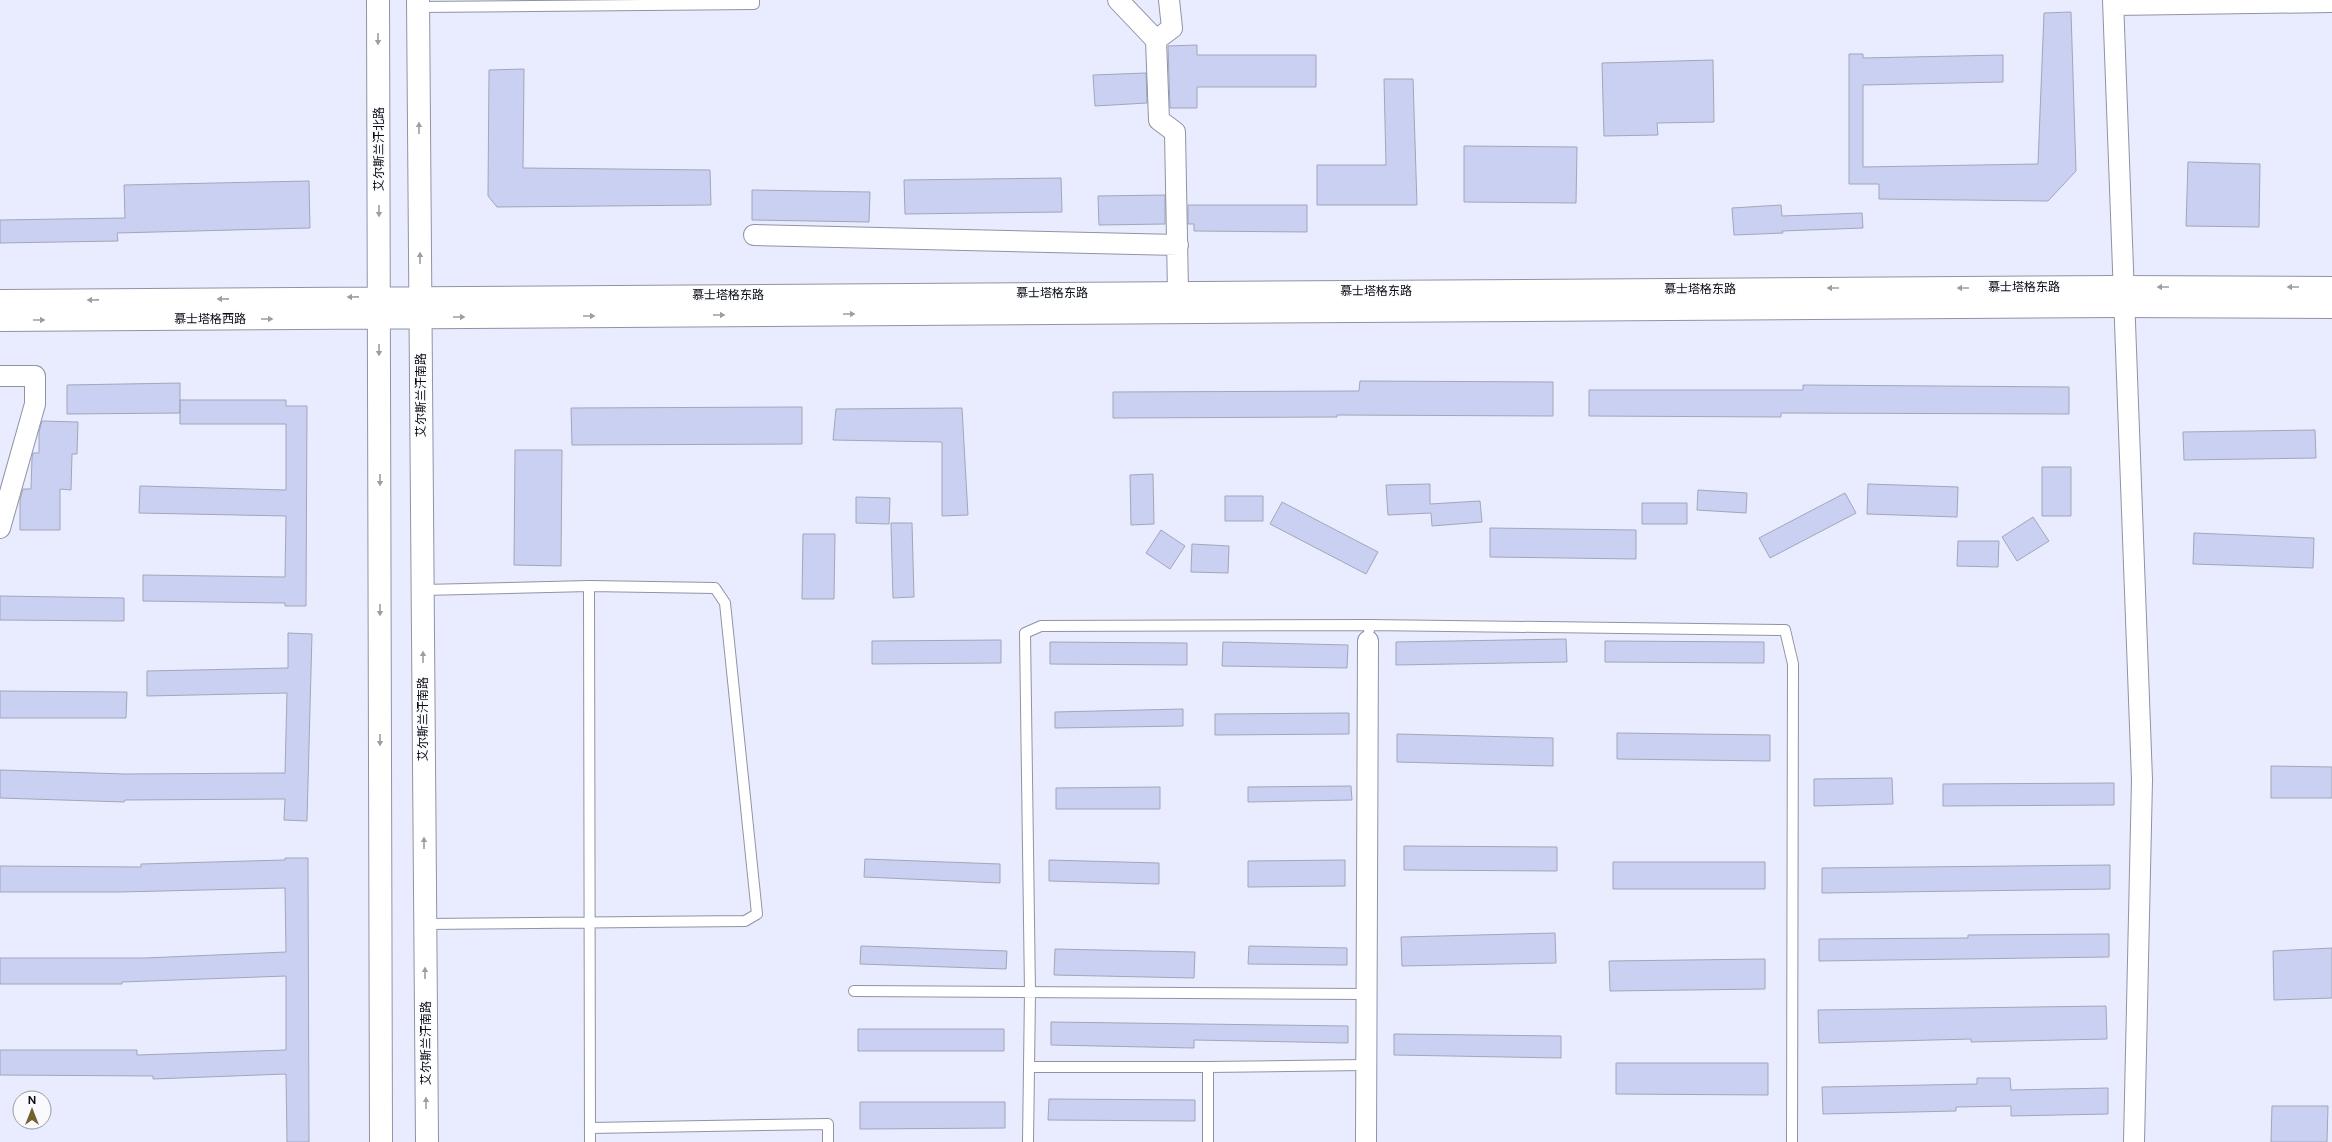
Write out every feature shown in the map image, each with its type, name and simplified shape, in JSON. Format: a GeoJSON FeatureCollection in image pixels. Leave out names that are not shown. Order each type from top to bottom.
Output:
{"type":"FeatureCollection","features":[{"type":"Feature","properties":{"kind":"main road","name":"艾尔斯兰汗北路"},"geometry":{"type":"LineString","coordinates":[[378,0],[379,308]]}},
{"type":"Feature","properties":{"kind":"main road"},"geometry":{"type":"LineString","coordinates":[[418,3],[420,307]]}},
{"type":"Feature","properties":{"kind":"main road","name":"慕士塔格东路"},"geometry":{"type":"LineString","coordinates":[[420,307],[2125,296],[2332,288]]}},
{"type":"Feature","properties":{"kind":"main road","name":"慕士塔格东路"},"geometry":{"type":"LineString","coordinates":[[420,307],[1178,292],[2125,296],[2332,307]]}},
{"type":"Feature","properties":{"kind":"main road","name":"慕士塔格西路"},"geometry":{"type":"LineString","coordinates":[[0,301],[379,308]]}},
{"type":"Feature","properties":{"kind":"main road","name":"慕士塔格西路"},"geometry":{"type":"LineString","coordinates":[[0,320],[420,307]]}},
{"type":"Feature","properties":{"kind":"main road","name":"艾尔斯兰汗南路"},"geometry":{"type":"LineString","coordinates":[[420,307],[427,1142]]}},
{"type":"Feature","properties":{"kind":"main road"},"geometry":{"type":"LineString","coordinates":[[379,308],[381,1142]]}},
{"type":"Feature","properties":{"kind":"street"},"geometry":{"type":"LineString","coordinates":[[1118,0],[1156,40],[1159,120],[1175,132],[1178,292]]}},
{"type":"Feature","properties":{"kind":"street"},"geometry":{"type":"LineString","coordinates":[[1156,40],[1172,28],[1169,0]]}},
{"type":"Feature","properties":{"kind":"street"},"geometry":{"type":"LineString","coordinates":[[2134,1142],[2142,780],[2114,3],[2332,2]]}},
{"type":"Feature","properties":{"kind":"street"},"geometry":{"type":"LineString","coordinates":[[754,235],[1178,246]]}},
{"type":"Feature","properties":{"kind":"street"},"geometry":{"type":"LineString","coordinates":[[0,376],[35,376],[35,404],[0,528]]}},
{"type":"Feature","properties":{"kind":"street"},"geometry":{"type":"LineString","coordinates":[[1366,1142],[1365,994],[1369,633]]}},
{"type":"Feature","properties":{"kind":"lane"},"geometry":{"type":"LineString","coordinates":[[418,3],[754,4],[754,0]]}},
{"type":"Feature","properties":{"kind":"lane"},"geometry":{"type":"LineString","coordinates":[[589,586],[590,1142]]}},
{"type":"Feature","properties":{"kind":"lane"},"geometry":{"type":"LineString","coordinates":[[422,590],[589,586],[715,588],[725,603],[758,914],[745,922],[425,924]]}},
{"type":"Feature","properties":{"kind":"lane"},"geometry":{"type":"LineString","coordinates":[[1028,1142],[1030,992],[1025,633],[1041,626],[1369,633],[1785,630],[1793,664],[1792,1142]]}},
{"type":"Feature","properties":{"kind":"lane"},"geometry":{"type":"LineString","coordinates":[[854,992],[1365,994]]}},
{"type":"Feature","properties":{"kind":"lane"},"geometry":{"type":"LineString","coordinates":[[1029,1067],[1365,1065]]}},
{"type":"Feature","properties":{"kind":"lane"},"geometry":{"type":"LineString","coordinates":[[1208,1067],[1208,1142]]}},
{"type":"Feature","properties":{"kind":"lane"},"geometry":{"type":"LineString","coordinates":[[590,1128],[828,1124],[828,1142]]}},
{"type":"Feature","properties":{"kind":"building"},"geometry":{"type":"Polygon","coordinates":[[[2071,12],[2076,171],[2048,201],[1879,199],[1879,184],[1849,184],[1849,54],[1863,54],[1863,58],[2003,55],[2003,82],[1863,85],[1863,167],[2038,164],[2044,13],[2071,12]]]}},
{"type":"Feature","properties":{"kind":"building"},"geometry":{"type":"Polygon","coordinates":[[[1197,45],[1197,55],[1316,55],[1316,87],[1197,87],[1197,108],[1170,108],[1168,46],[1197,45]]]}},
{"type":"Feature","properties":{"kind":"building"},"geometry":{"type":"Polygon","coordinates":[[[1713,60],[1714,122],[1657,123],[1658,135],[1604,136],[1602,63],[1713,60]]]}},
{"type":"Feature","properties":{"kind":"building"},"geometry":{"type":"Polygon","coordinates":[[[524,69],[523,168],[710,170],[711,205],[497,207],[488,196],[489,70],[524,69]]]}},
{"type":"Feature","properties":{"kind":"building"},"geometry":{"type":"Polygon","coordinates":[[[1146,73],[1147,103],[1095,106],[1093,75],[1146,73]]]}},
{"type":"Feature","properties":{"kind":"building"},"geometry":{"type":"Polygon","coordinates":[[[1384,79],[1413,79],[1417,205],[1317,205],[1317,165],[1386,165],[1384,79]]]}},
{"type":"Feature","properties":{"kind":"building"},"geometry":{"type":"Polygon","coordinates":[[[1464,146],[1577,147],[1576,203],[1464,202],[1464,146]]]}},
{"type":"Feature","properties":{"kind":"building"},"geometry":{"type":"Polygon","coordinates":[[[2188,162],[2260,164],[2259,227],[2186,226],[2188,162]]]}},
{"type":"Feature","properties":{"kind":"building"},"geometry":{"type":"Polygon","coordinates":[[[1061,178],[1062,212],[905,214],[904,180],[1061,178]]]}},
{"type":"Feature","properties":{"kind":"building"},"geometry":{"type":"Polygon","coordinates":[[[309,181],[310,228],[117,233],[118,241],[0,243],[0,220],[125,218],[124,185],[309,181]]]}},
{"type":"Feature","properties":{"kind":"building"},"geometry":{"type":"Polygon","coordinates":[[[752,190],[870,192],[869,222],[752,220],[752,190]]]}},
{"type":"Feature","properties":{"kind":"building"},"geometry":{"type":"Polygon","coordinates":[[[1165,195],[1165,224],[1099,225],[1098,196],[1165,195]]]}},
{"type":"Feature","properties":{"kind":"building"},"geometry":{"type":"Polygon","coordinates":[[[1188,205],[1307,205],[1307,232],[1194,231],[1194,224],[1188,224],[1188,205]]]}},
{"type":"Feature","properties":{"kind":"building"},"geometry":{"type":"Polygon","coordinates":[[[1781,205],[1782,216],[1862,213],[1863,228],[1782,231],[1783,233],[1734,235],[1732,208],[1781,205]]]}},
{"type":"Feature","properties":{"kind":"building"},"geometry":{"type":"Polygon","coordinates":[[[1360,381],[1553,382],[1553,416],[1337,415],[1337,417],[1113,418],[1113,392],[1359,391],[1360,381]]]}},
{"type":"Feature","properties":{"kind":"building"},"geometry":{"type":"Polygon","coordinates":[[[180,383],[180,413],[67,414],[67,385],[180,383]]]}},
{"type":"Feature","properties":{"kind":"building"},"geometry":{"type":"Polygon","coordinates":[[[1803,385],[2069,387],[2069,414],[1781,413],[1781,417],[1589,416],[1589,390],[1803,390],[1803,385]]]}},
{"type":"Feature","properties":{"kind":"building"},"geometry":{"type":"Polygon","coordinates":[[[180,400],[286,400],[286,406],[307,406],[306,606],[285,606],[285,603],[143,601],[143,575],[285,577],[286,516],[139,513],[140,486],[286,490],[286,424],[180,424],[180,400]]]}},
{"type":"Feature","properties":{"kind":"building"},"geometry":{"type":"Polygon","coordinates":[[[802,407],[802,444],[572,445],[571,408],[802,407]]]}},
{"type":"Feature","properties":{"kind":"building"},"geometry":{"type":"Polygon","coordinates":[[[962,408],[968,515],[942,516],[942,442],[833,440],[836,409],[962,408]]]}},
{"type":"Feature","properties":{"kind":"building"},"geometry":{"type":"Polygon","coordinates":[[[42,421],[78,422],[77,454],[72,454],[71,490],[60,489],[60,530],[20,530],[20,500],[23,489],[31,489],[32,458],[33,453],[39,453],[39,432],[42,421]]]}},
{"type":"Feature","properties":{"kind":"building"},"geometry":{"type":"Polygon","coordinates":[[[2315,430],[2316,458],[2184,460],[2183,432],[2315,430]]]}},
{"type":"Feature","properties":{"kind":"building"},"geometry":{"type":"Polygon","coordinates":[[[515,450],[562,450],[561,566],[514,565],[515,450]]]}},
{"type":"Feature","properties":{"kind":"building"},"geometry":{"type":"Polygon","coordinates":[[[2042,467],[2071,467],[2071,516],[2042,516],[2042,467]]]}},
{"type":"Feature","properties":{"kind":"building"},"geometry":{"type":"Polygon","coordinates":[[[1153,474],[1154,524],[1131,525],[1130,475],[1153,474]]]}},
{"type":"Feature","properties":{"kind":"building"},"geometry":{"type":"Polygon","coordinates":[[[1430,484],[1430,504],[1480,501],[1482,522],[1432,526],[1431,513],[1388,515],[1386,485],[1430,484]]]}},
{"type":"Feature","properties":{"kind":"building"},"geometry":{"type":"Polygon","coordinates":[[[1868,484],[1958,487],[1957,517],[1867,514],[1868,484]]]}},
{"type":"Feature","properties":{"kind":"building"},"geometry":{"type":"Polygon","coordinates":[[[1698,490],[1747,493],[1746,513],[1697,510],[1698,490]]]}},
{"type":"Feature","properties":{"kind":"building"},"geometry":{"type":"Polygon","coordinates":[[[1845,493],[1856,513],[1770,558],[1759,538],[1845,493]]]}},
{"type":"Feature","properties":{"kind":"building"},"geometry":{"type":"Polygon","coordinates":[[[1225,496],[1263,496],[1263,521],[1225,521],[1225,496]]]}},
{"type":"Feature","properties":{"kind":"building"},"geometry":{"type":"Polygon","coordinates":[[[856,497],[890,498],[889,524],[856,523],[856,497]]]}},
{"type":"Feature","properties":{"kind":"building"},"geometry":{"type":"Polygon","coordinates":[[[1282,502],[1378,552],[1366,574],[1270,524],[1282,502]]]}},
{"type":"Feature","properties":{"kind":"building"},"geometry":{"type":"Polygon","coordinates":[[[1642,503],[1687,503],[1687,524],[1642,524],[1642,503]]]}},
{"type":"Feature","properties":{"kind":"building"},"geometry":{"type":"Polygon","coordinates":[[[2033,517],[2049,541],[2017,561],[2002,537],[2033,517]]]}},
{"type":"Feature","properties":{"kind":"building"},"geometry":{"type":"Polygon","coordinates":[[[891,523],[912,523],[914,597],[893,598],[891,523]]]}},
{"type":"Feature","properties":{"kind":"building"},"geometry":{"type":"Polygon","coordinates":[[[1490,528],[1636,530],[1636,559],[1490,557],[1490,528]]]}},
{"type":"Feature","properties":{"kind":"building"},"geometry":{"type":"Polygon","coordinates":[[[1161,530],[1185,546],[1170,569],[1146,553],[1161,530]]]}},
{"type":"Feature","properties":{"kind":"building"},"geometry":{"type":"Polygon","coordinates":[[[2194,533],[2314,538],[2313,568],[2193,564],[2194,533]]]}},
{"type":"Feature","properties":{"kind":"building"},"geometry":{"type":"Polygon","coordinates":[[[803,534],[835,534],[834,599],[802,599],[803,534]]]}},
{"type":"Feature","properties":{"kind":"building"},"geometry":{"type":"Polygon","coordinates":[[[1958,541],[1999,541],[1998,567],[1957,566],[1958,541]]]}},
{"type":"Feature","properties":{"kind":"building"},"geometry":{"type":"Polygon","coordinates":[[[1192,544],[1229,546],[1228,573],[1191,572],[1192,544]]]}},
{"type":"Feature","properties":{"kind":"building"},"geometry":{"type":"Polygon","coordinates":[[[0,596],[124,598],[124,621],[0,620],[0,596]]]}},
{"type":"Feature","properties":{"kind":"building"},"geometry":{"type":"Polygon","coordinates":[[[288,633],[312,634],[307,821],[284,820],[285,799],[125,800],[124,802],[0,798],[0,770],[125,774],[285,773],[287,693],[147,696],[147,671],[288,668],[288,633]]]}},
{"type":"Feature","properties":{"kind":"building"},"geometry":{"type":"Polygon","coordinates":[[[1566,639],[1567,662],[1396,665],[1396,642],[1566,639]]]}},
{"type":"Feature","properties":{"kind":"building"},"geometry":{"type":"Polygon","coordinates":[[[1001,640],[1001,663],[872,664],[872,641],[1001,640]]]}},
{"type":"Feature","properties":{"kind":"building"},"geometry":{"type":"Polygon","coordinates":[[[1605,641],[1764,642],[1764,663],[1605,662],[1605,641]]]}},
{"type":"Feature","properties":{"kind":"building"},"geometry":{"type":"Polygon","coordinates":[[[1050,642],[1187,643],[1187,665],[1050,664],[1050,642]]]}},
{"type":"Feature","properties":{"kind":"building"},"geometry":{"type":"Polygon","coordinates":[[[1223,642],[1348,645],[1347,668],[1222,666],[1223,642]]]}},
{"type":"Feature","properties":{"kind":"building"},"geometry":{"type":"Polygon","coordinates":[[[0,691],[127,692],[126,718],[0,718],[0,691]]]}},
{"type":"Feature","properties":{"kind":"building"},"geometry":{"type":"Polygon","coordinates":[[[1183,709],[1183,726],[1055,728],[1055,712],[1183,709]]]}},
{"type":"Feature","properties":{"kind":"building"},"geometry":{"type":"Polygon","coordinates":[[[1349,713],[1349,734],[1215,735],[1215,714],[1349,713]]]}},
{"type":"Feature","properties":{"kind":"building"},"geometry":{"type":"Polygon","coordinates":[[[1617,733],[1770,735],[1770,761],[1617,759],[1617,733]]]}},
{"type":"Feature","properties":{"kind":"building"},"geometry":{"type":"Polygon","coordinates":[[[1397,734],[1553,738],[1553,766],[1397,762],[1397,734]]]}},
{"type":"Feature","properties":{"kind":"building"},"geometry":{"type":"Polygon","coordinates":[[[2271,766],[2332,767],[2332,798],[2271,798],[2271,766]]]}},
{"type":"Feature","properties":{"kind":"building"},"geometry":{"type":"Polygon","coordinates":[[[1892,778],[1893,804],[1814,806],[1814,779],[1892,778]]]}},
{"type":"Feature","properties":{"kind":"building"},"geometry":{"type":"Polygon","coordinates":[[[2114,783],[2114,805],[1943,806],[1943,784],[2114,783]]]}},
{"type":"Feature","properties":{"kind":"building"},"geometry":{"type":"Polygon","coordinates":[[[1351,786],[1352,800],[1248,802],[1248,787],[1351,786]]]}},
{"type":"Feature","properties":{"kind":"building"},"geometry":{"type":"Polygon","coordinates":[[[1160,787],[1160,809],[1056,809],[1056,788],[1160,787]]]}},
{"type":"Feature","properties":{"kind":"building"},"geometry":{"type":"Polygon","coordinates":[[[1404,846],[1557,847],[1557,871],[1404,870],[1404,846]]]}},
{"type":"Feature","properties":{"kind":"building"},"geometry":{"type":"Polygon","coordinates":[[[285,858],[308,858],[309,1142],[287,1142],[286,1074],[153,1079],[153,1076],[0,1075],[0,1050],[137,1050],[137,1055],[286,1050],[286,976],[122,982],[122,984],[0,984],[0,958],[145,958],[286,952],[285,888],[120,892],[0,892],[0,866],[141,867],[141,864],[285,860],[285,858]]]}},
{"type":"Feature","properties":{"kind":"building"},"geometry":{"type":"Polygon","coordinates":[[[865,859],[1000,864],[1000,883],[864,877],[865,859]]]}},
{"type":"Feature","properties":{"kind":"building"},"geometry":{"type":"Polygon","coordinates":[[[1049,860],[1159,863],[1159,884],[1049,881],[1049,860]]]}},
{"type":"Feature","properties":{"kind":"building"},"geometry":{"type":"Polygon","coordinates":[[[1345,860],[1345,886],[1248,887],[1248,861],[1345,860]]]}},
{"type":"Feature","properties":{"kind":"building"},"geometry":{"type":"Polygon","coordinates":[[[1613,862],[1765,862],[1765,889],[1613,889],[1613,862]]]}},
{"type":"Feature","properties":{"kind":"building"},"geometry":{"type":"Polygon","coordinates":[[[2110,865],[2110,889],[1822,893],[1822,868],[2110,865]]]}},
{"type":"Feature","properties":{"kind":"building"},"geometry":{"type":"Polygon","coordinates":[[[1555,933],[1556,963],[1402,966],[1401,937],[1555,933]]]}},
{"type":"Feature","properties":{"kind":"building"},"geometry":{"type":"Polygon","coordinates":[[[2109,934],[2109,957],[1819,961],[1819,939],[1968,938],[1968,935],[2109,934]]]}},
{"type":"Feature","properties":{"kind":"building"},"geometry":{"type":"Polygon","coordinates":[[[861,946],[1007,951],[1006,969],[860,964],[861,946]]]}},
{"type":"Feature","properties":{"kind":"building"},"geometry":{"type":"Polygon","coordinates":[[[1249,946],[1347,948],[1347,965],[1248,964],[1249,946]]]}},
{"type":"Feature","properties":{"kind":"building"},"geometry":{"type":"Polygon","coordinates":[[[2332,948],[2332,998],[2274,1000],[2273,951],[2332,948]]]}},
{"type":"Feature","properties":{"kind":"building"},"geometry":{"type":"Polygon","coordinates":[[[1055,949],[1195,952],[1194,978],[1054,975],[1055,949]]]}},
{"type":"Feature","properties":{"kind":"building"},"geometry":{"type":"Polygon","coordinates":[[[1765,959],[1765,989],[1610,991],[1609,961],[1765,959]]]}},
{"type":"Feature","properties":{"kind":"building"},"geometry":{"type":"Polygon","coordinates":[[[2106,1006],[2107,1039],[1971,1042],[1971,1039],[1819,1043],[1818,1010],[2106,1006]]]}},
{"type":"Feature","properties":{"kind":"building"},"geometry":{"type":"Polygon","coordinates":[[[1051,1022],[1348,1026],[1348,1043],[1194,1040],[1194,1048],[1051,1045],[1051,1022]]]}},
{"type":"Feature","properties":{"kind":"building"},"geometry":{"type":"Polygon","coordinates":[[[858,1029],[1004,1029],[1004,1051],[858,1051],[858,1029]]]}},
{"type":"Feature","properties":{"kind":"building"},"geometry":{"type":"Polygon","coordinates":[[[1394,1034],[1561,1036],[1561,1058],[1394,1055],[1394,1034]]]}},
{"type":"Feature","properties":{"kind":"building"},"geometry":{"type":"Polygon","coordinates":[[[1616,1063],[1768,1063],[1768,1095],[1616,1094],[1616,1063]]]}},
{"type":"Feature","properties":{"kind":"building"},"geometry":{"type":"Polygon","coordinates":[[[1977,1078],[2010,1078],[2011,1090],[2108,1088],[2108,1114],[2011,1116],[2011,1106],[1956,1107],[1956,1111],[1823,1114],[1822,1087],[1977,1084],[1977,1078]]]}},
{"type":"Feature","properties":{"kind":"building"},"geometry":{"type":"Polygon","coordinates":[[[1049,1099],[1195,1100],[1195,1121],[1048,1120],[1049,1099]]]}},
{"type":"Feature","properties":{"kind":"building"},"geometry":{"type":"Polygon","coordinates":[[[860,1102],[1005,1102],[1005,1128],[860,1129],[860,1102]]]}},
{"type":"Feature","properties":{"kind":"building"},"geometry":{"type":"Polygon","coordinates":[[[2272,1106],[2328,1106],[2327,1142],[2271,1142],[2272,1106]]]}}]}
